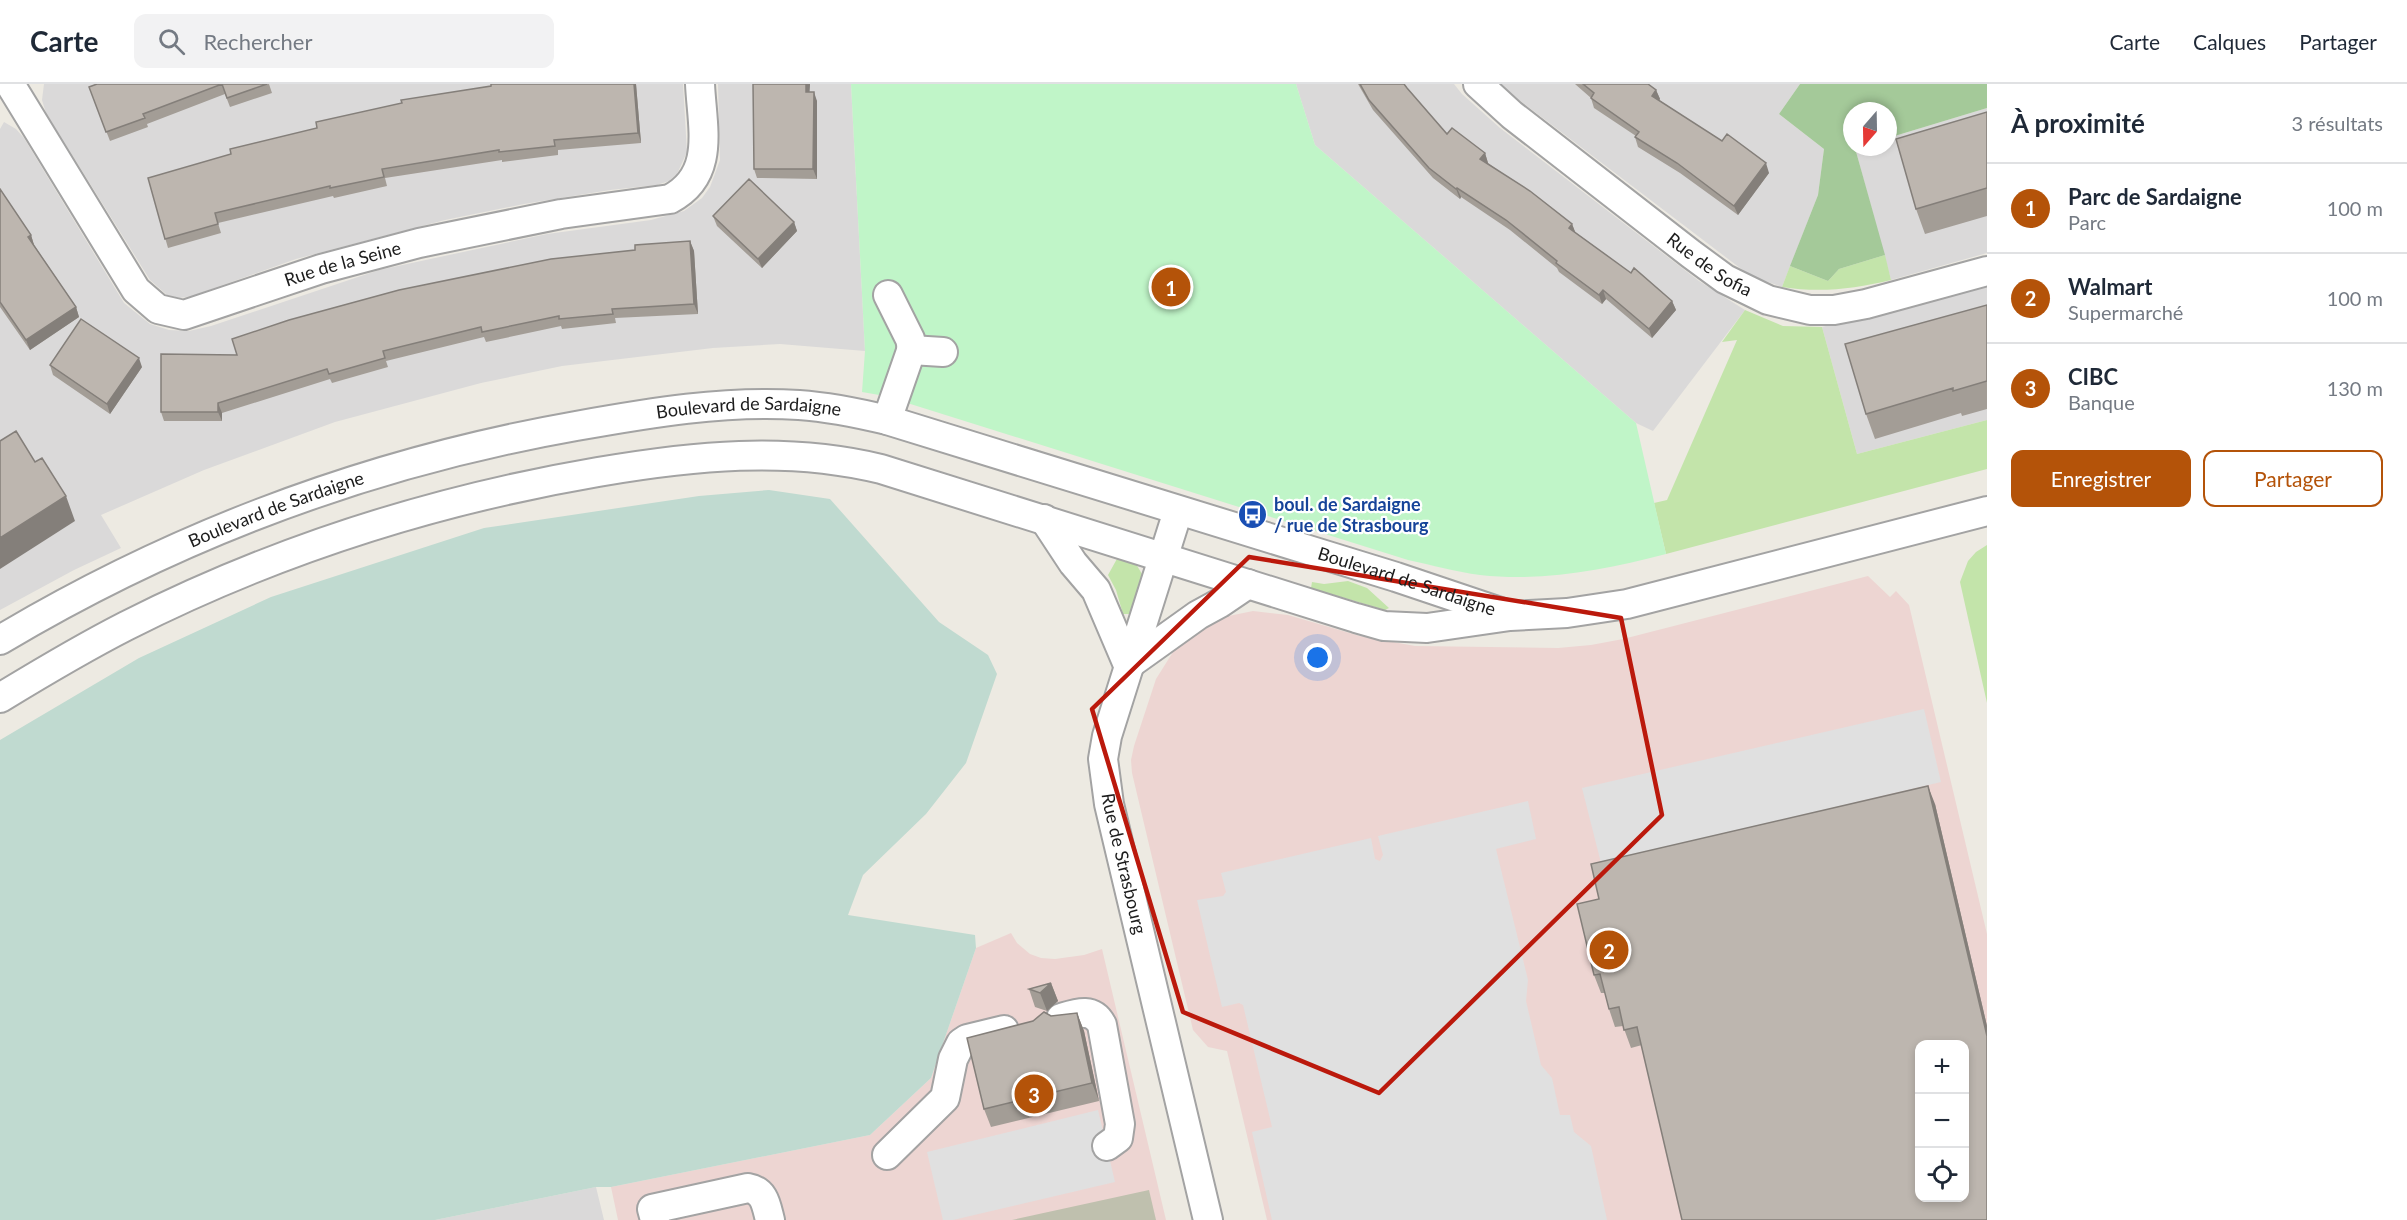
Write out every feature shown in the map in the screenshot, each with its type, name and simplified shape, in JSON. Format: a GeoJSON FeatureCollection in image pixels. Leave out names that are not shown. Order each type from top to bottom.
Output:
{"type":"FeatureCollection","features":[{"type":"Feature","properties":{"kind":"street","name":"Rue de la Seine"},"geometry":{"type":"LineString","coordinates":[[10,84],[136,290],[158,309],[184,315],[321,269],[419,243],[552,216],[670,198],[683,192],[692,183],[702,161],[700,84]]}},
{"type":"Feature","properties":{"kind":"street","name":"Rue de Sofia"},"geometry":{"type":"LineString","coordinates":[[1478,84],[1512,115],[1691,254],[1730,282],[1768,300],[1810,310],[1834,310],[1866,304],[1987,271]]}},
{"type":"Feature","properties":{"kind":"street"},"geometry":{"type":"LineString","coordinates":[[887,420],[911,350],[909,339],[888,296]]}},
{"type":"Feature","properties":{"kind":"street"},"geometry":{"type":"LineString","coordinates":[[911,350],[943,352]]}},
{"type":"Feature","properties":{"kind":"street","name":"Boulevard de Sardaigne"},"geometry":{"type":"LineString","coordinates":[[0,640],[103,583],[220,529],[348,482],[458,451],[602,421],[714,406],[799,405],[887,420],[1396,577],[1510,616]]}},
{"type":"Feature","properties":{"kind":"street","name":"Boulevard de Sardaigne"},"geometry":{"type":"LineString","coordinates":[[0,698],[127,626],[194,595],[298,552],[403,517],[511,489],[611,470],[731,456],[770,455],[826,458],[880,469],[1384,626],[1427,628],[1510,616],[1567,614],[1646,600],[1987,511]]}},
{"type":"Feature","properties":{"kind":"street","name":"Rue de Strasbourg"},"geometry":{"type":"LineString","coordinates":[[1179,511],[1128,665],[1107,736],[1104,759],[1109,804],[1208,1220]]}},
{"type":"Feature","properties":{"kind":"street"},"geometry":{"type":"LineString","coordinates":[[1044,519],[1073,563],[1096,590],[1128,665],[1198,615],[1248,584]]}},
{"type":"Feature","properties":{"kind":"street"},"geometry":{"type":"LineString","coordinates":[[1061,1018],[1086,1012],[1093,1014],[1102,1025],[1120,1124],[1118,1138],[1107,1146]]}},
{"type":"Feature","properties":{"kind":"street"},"geometry":{"type":"LineString","coordinates":[[887,1155],[945,1098],[953,1059],[961,1043],[967,1039],[1024,1026]]}},
{"type":"Feature","properties":{"kind":"street"},"geometry":{"type":"LineString","coordinates":[[655,1220],[652,1209],[748,1188],[764,1197],[770,1220]]}},
{"type":"Feature","properties":{"kind":"highlighted area"},"geometry":{"type":"Polygon","coordinates":[[[1249,557],[1621,618],[1662,815],[1379,1093],[1183,1012],[1092,709],[1249,557]]]}},
{"type":"Feature","properties":{"kind":"shaded area"},"geometry":{"type":"Polygon","coordinates":[[[44,84],[683,84],[687,152],[677,174],[669,181],[657,185],[524,204],[445,220],[296,259],[192,296],[180,298],[167,295],[150,280],[46,113],[42,100],[44,84]]]}},
{"type":"Feature","properties":{"kind":"shaded area"},"geometry":{"type":"Polygon","coordinates":[[[718,84],[851,84],[865,351],[780,344],[713,348],[562,366],[481,383],[335,422],[204,470],[101,515],[121,548],[74,570],[0,610],[0,129],[4,122],[16,129],[24,138],[124,303],[150,324],[169,330],[189,331],[211,326],[379,270],[547,234],[651,220],[684,211],[702,198],[710,187],[720,160],[718,84]]]}},
{"type":"Feature","properties":{"kind":"shaded area"},"geometry":{"type":"Polygon","coordinates":[[[1296,84],[1454,84],[1500,128],[1699,281],[1745,310],[1653,431],[1636,423],[1315,145],[1296,84]]]}},
{"type":"Feature","properties":{"kind":"shaded area"},"geometry":{"type":"Polygon","coordinates":[[[1501,84],[1800,84],[1779,114],[1824,149],[1818,195],[1782,287],[1754,277],[1740,268],[1501,84]]]}},
{"type":"Feature","properties":{"kind":"shaded area"},"geometry":{"type":"Polygon","coordinates":[[[1987,108],[1987,253],[1891,280],[1857,156],[1897,156],[1897,135],[1987,108]]]}},
{"type":"Feature","properties":{"kind":"shaded area"},"geometry":{"type":"Polygon","coordinates":[[[1987,284],[1987,420],[1857,454],[1822,327],[1987,284]]]}},
{"type":"Feature","properties":{"kind":"shaded area"},"geometry":{"type":"Polygon","coordinates":[[[769,490],[830,499],[939,622],[988,655],[997,674],[966,763],[926,814],[863,875],[848,915],[975,935],[976,948],[931,1078],[870,1135],[435,1220],[0,1220],[0,740],[139,658],[271,597],[484,528],[699,496],[769,490]]]}},
{"type":"Feature","properties":{"kind":"shaded area"},"geometry":{"type":"Polygon","coordinates":[[[1868,576],[1890,597],[1896,591],[1909,605],[1987,934],[1987,1220],[1267,1220],[1227,1051],[1208,1047],[1193,1030],[1132,773],[1131,760],[1134,746],[1156,679],[1173,652],[1188,638],[1219,618],[1253,611],[1288,615],[1360,636],[1415,646],[1558,648],[1623,639],[1868,576]]]}},
{"type":"Feature","properties":{"kind":"shaded area"},"geometry":{"type":"Polygon","coordinates":[[[1924,709],[1941,782],[1601,863],[1582,788],[1924,709]]]}},
{"type":"Feature","properties":{"kind":"shaded area"},"geometry":{"type":"Polygon","coordinates":[[[1528,801],[1536,839],[1496,849],[1528,980],[1526,1001],[1541,1065],[1552,1078],[1560,1115],[1570,1115],[1574,1132],[1591,1146],[1607,1220],[1272,1220],[1252,1132],[1272,1127],[1243,1005],[1239,1003],[1222,1007],[1197,900],[1223,896],[1226,892],[1221,873],[1371,838],[1375,859],[1380,861],[1383,855],[1378,836],[1528,801]]]}},
{"type":"Feature","properties":{"kind":"shaded area"},"geometry":{"type":"Polygon","coordinates":[[[1011,933],[1017,943],[1030,954],[1041,958],[1055,959],[1084,955],[1102,949],[1166,1220],[618,1220],[611,1187],[870,1135],[931,1078],[976,948],[1011,933]]]}},
{"type":"Feature","properties":{"kind":"shaded area"},"geometry":{"type":"Polygon","coordinates":[[[1098,1110],[1115,1182],[953,1220],[943,1220],[927,1152],[1098,1110]]]}},
{"type":"Feature","properties":{"kind":"shaded area"},"geometry":{"type":"Polygon","coordinates":[[[596,1187],[604,1220],[435,1220],[596,1187]]]}},
{"type":"Feature","properties":{"kind":"shaded area"},"geometry":{"type":"Polygon","coordinates":[[[1149,1190],[1156,1220],[1012,1220],[1149,1190]]]}},
{"type":"Feature","properties":{"kind":"green space"},"geometry":{"type":"Polygon","coordinates":[[[851,84],[1296,84],[1315,145],[1636,423],[1666,554],[1597,570],[1551,576],[1504,577],[1462,572],[1408,560],[885,396],[862,392],[865,351],[851,84]]]}},
{"type":"Feature","properties":{"kind":"green space"},"geometry":{"type":"Polygon","coordinates":[[[1800,84],[1987,84],[1987,108],[1897,135],[1897,102],[1843,102],[1843,156],[1857,156],[1885,255],[1839,269],[1828,281],[1790,266],[1818,195],[1824,149],[1779,114],[1800,84]]]}},
{"type":"Feature","properties":{"kind":"green space"},"geometry":{"type":"Polygon","coordinates":[[[1885,255],[1891,280],[1837,289],[1810,290],[1782,287],[1790,266],[1828,281],[1839,269],[1885,255]]]}},
{"type":"Feature","properties":{"kind":"green space"},"geometry":{"type":"Polygon","coordinates":[[[1745,310],[1783,326],[1822,327],[1857,454],[1987,420],[1987,469],[1666,554],[1654,503],[1667,500],[1737,340],[1722,342],[1745,310]]]}},
{"type":"Feature","properties":{"kind":"green space"},"geometry":{"type":"Polygon","coordinates":[[[1987,545],[1987,703],[1960,582],[1968,561],[1987,545]]]}},
{"type":"Feature","properties":{"kind":"green space"},"geometry":{"type":"Polygon","coordinates":[[[1118,557],[1136,564],[1142,574],[1130,614],[1123,614],[1116,590],[1108,575],[1118,557]]]}},
{"type":"Feature","properties":{"kind":"green space"},"geometry":{"type":"Polygon","coordinates":[[[1348,581],[1367,588],[1389,608],[1385,610],[1311,588],[1312,582],[1324,584],[1348,581]]]}},
{"type":"Feature","properties":{"kind":"building"},"geometry":{"type":"Polygon","coordinates":[[[97,84],[222,84],[143,114],[145,118],[106,132],[89,87],[97,84]]]}},
{"type":"Feature","properties":{"kind":"building"},"geometry":{"type":"Polygon","coordinates":[[[222,84],[267,84],[227,98],[222,84]]]}},
{"type":"Feature","properties":{"kind":"building"},"geometry":{"type":"Polygon","coordinates":[[[491,84],[634,84],[638,133],[554,140],[555,146],[499,152],[499,150],[382,169],[384,177],[330,188],[330,186],[215,213],[218,224],[165,239],[148,178],[231,154],[230,149],[317,128],[316,122],[402,103],[401,100],[491,86],[491,84]]]}},
{"type":"Feature","properties":{"kind":"building"},"geometry":{"type":"Polygon","coordinates":[[[753,84],[806,84],[806,92],[814,92],[813,169],[754,169],[753,84]]]}},
{"type":"Feature","properties":{"kind":"building"},"geometry":{"type":"Polygon","coordinates":[[[1360,84],[1404,84],[1447,134],[1452,128],[1485,153],[1480,159],[1530,191],[1572,224],[1569,228],[1631,273],[1634,268],[1672,301],[1649,329],[1603,290],[1599,295],[1556,263],[1557,261],[1506,220],[1456,189],[1429,168],[1369,100],[1360,84]]]}},
{"type":"Feature","properties":{"kind":"building"},"geometry":{"type":"Polygon","coordinates":[[[1583,84],[1648,84],[1656,90],[1652,96],[1722,141],[1727,134],[1766,163],[1734,206],[1677,163],[1635,137],[1639,132],[1591,98],[1594,93],[1583,84]]]}},
{"type":"Feature","properties":{"kind":"building"},"geometry":{"type":"Polygon","coordinates":[[[1987,112],[1987,188],[1916,209],[1897,139],[1987,112]]]}},
{"type":"Feature","properties":{"kind":"building"},"geometry":{"type":"Polygon","coordinates":[[[749,179],[794,222],[758,259],[713,216],[749,179]]]}},
{"type":"Feature","properties":{"kind":"building"},"geometry":{"type":"Polygon","coordinates":[[[0,189],[31,235],[28,237],[76,307],[26,340],[0,302],[0,189]]]}},
{"type":"Feature","properties":{"kind":"building"},"geometry":{"type":"Polygon","coordinates":[[[690,241],[694,304],[612,309],[613,314],[559,319],[559,316],[482,332],[481,327],[383,351],[385,358],[329,374],[327,369],[218,403],[218,412],[161,412],[161,354],[237,355],[232,339],[289,320],[399,290],[551,259],[635,250],[635,245],[690,241]]]}},
{"type":"Feature","properties":{"kind":"building"},"geometry":{"type":"Polygon","coordinates":[[[1987,305],[1987,381],[1953,391],[1953,388],[1866,414],[1845,344],[1987,305]]]}},
{"type":"Feature","properties":{"kind":"building"},"geometry":{"type":"Polygon","coordinates":[[[81,319],[139,358],[107,404],[50,365],[81,319]]]}},
{"type":"Feature","properties":{"kind":"building"},"geometry":{"type":"Polygon","coordinates":[[[16,431],[35,462],[42,458],[66,496],[0,538],[0,441],[16,431]]]}},
{"type":"Feature","properties":{"kind":"building"},"geometry":{"type":"Polygon","coordinates":[[[1928,786],[1987,1036],[1987,1220],[1682,1220],[1637,1027],[1624,1030],[1619,1007],[1609,1009],[1600,974],[1594,975],[1577,904],[1599,899],[1591,864],[1928,786]]]}},
{"type":"Feature","properties":{"kind":"building"},"geometry":{"type":"Polygon","coordinates":[[[1051,983],[1040,993],[1029,989],[1051,983]]]}},
{"type":"Feature","properties":{"kind":"building"},"geometry":{"type":"Polygon","coordinates":[[[1044,1012],[1051,1016],[1077,1013],[1092,1083],[984,1109],[967,1038],[1033,1021],[1044,1012]]]}},
{"type":"Feature","properties":{"kind":"place","name":"Parc de Sardaigne"},"geometry":{"type":"Point","coordinates":[1171,287]}},
{"type":"Feature","properties":{"kind":"place","name":"boul. de Sardaigne / rue de Strasbourg"},"geometry":{"type":"Point","coordinates":[1253,515]}},
{"type":"Feature","properties":{"kind":"place","name":"Walmart"},"geometry":{"type":"Point","coordinates":[1609,950]}},
{"type":"Feature","properties":{"kind":"place","name":"CIBC"},"geometry":{"type":"Point","coordinates":[1034,1094]}}]}
